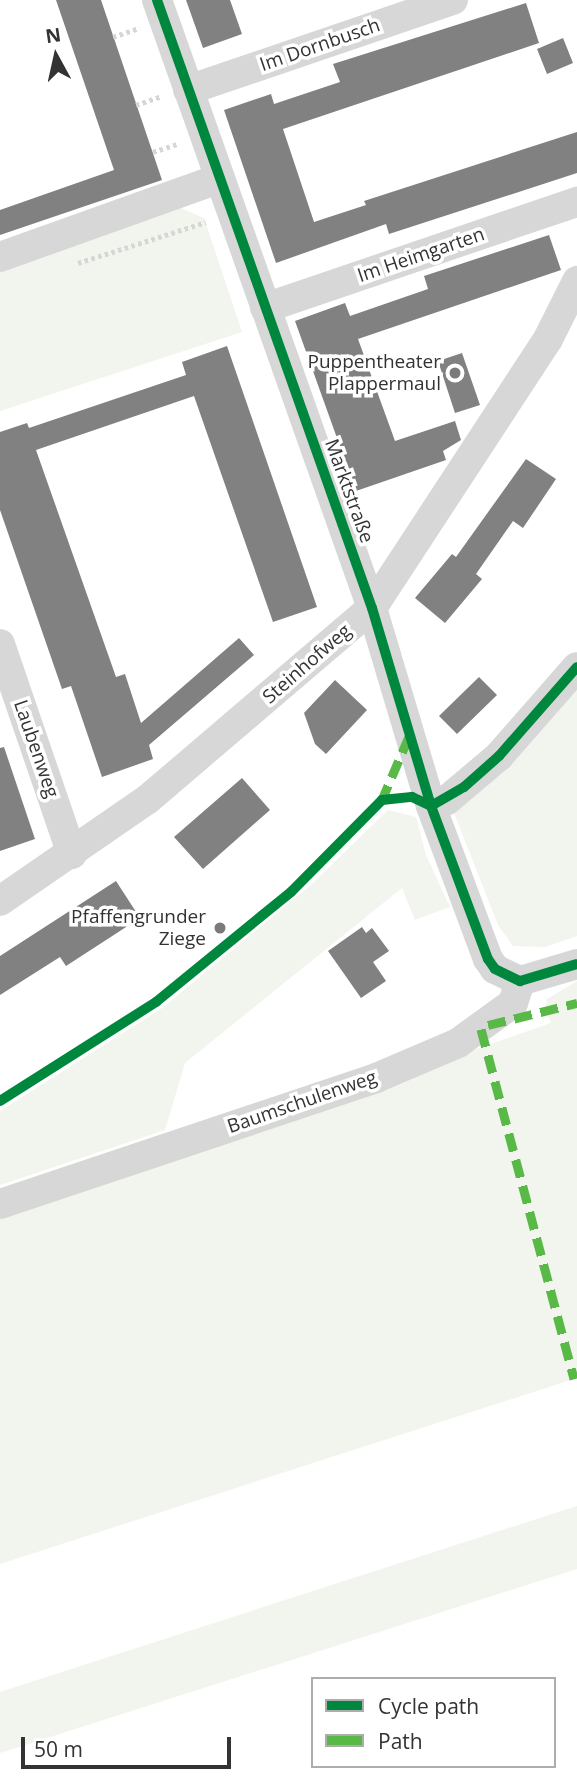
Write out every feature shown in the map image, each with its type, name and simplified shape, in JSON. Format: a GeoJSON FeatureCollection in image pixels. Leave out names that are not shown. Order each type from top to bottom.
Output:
{"type":"FeatureCollection","features":[{"type":"Feature","properties":{"kind":"street","name":"Marktstraße"},"geometry":{"type":"LineString","coordinates":[[157,0],[218,179],[372,608],[431,806],[488,959],[495,969],[520,981]]}},
{"type":"Feature","properties":{"kind":"street","name":"Im Dornbusch"},"geometry":{"type":"LineString","coordinates":[[188,90],[453,0]]}},
{"type":"Feature","properties":{"kind":"street"},"geometry":{"type":"LineString","coordinates":[[0,257],[218,179]]}},
{"type":"Feature","properties":{"kind":"street","name":"Im Heimgarten"},"geometry":{"type":"LineString","coordinates":[[265,308],[577,202]]}},
{"type":"Feature","properties":{"kind":"street","name":"Steinhofweg"},"geometry":{"type":"LineString","coordinates":[[0,901],[72,854],[215,745],[372,608],[548,338],[577,281]]}},
{"type":"Feature","properties":{"kind":"street","name":"Laubenweg"},"geometry":{"type":"LineString","coordinates":[[0,644],[72,854]]}},
{"type":"Feature","properties":{"kind":"street"},"geometry":{"type":"LineString","coordinates":[[431,806],[447,800],[499,756],[577,667]]}},
{"type":"Feature","properties":{"kind":"street"},"geometry":{"type":"LineString","coordinates":[[520,981],[577,964]]}},
{"type":"Feature","properties":{"kind":"street","name":"Baumschulenweg"},"geometry":{"type":"LineString","coordinates":[[0,1204],[376,1078],[458,1044],[513,1003],[520,981]]}},
{"type":"Feature","properties":{"kind":"path"},"geometry":{"type":"LineString","coordinates":[[67,266],[231,215]]}},
{"type":"Feature","properties":{"kind":"shaded area"},"geometry":{"type":"Polygon","coordinates":[[[176,206],[204,218],[242,332],[0,411],[0,266],[176,206]]]}},
{"type":"Feature","properties":{"kind":"shaded area"},"geometry":{"type":"Polygon","coordinates":[[[577,689],[577,936],[545,947],[513,946],[498,925],[454,813],[577,689]]]}},
{"type":"Feature","properties":{"kind":"shaded area"},"geometry":{"type":"Polygon","coordinates":[[[388,810],[416,817],[426,855],[450,907],[415,920],[402,888],[185,1063],[165,1130],[0,1185],[0,1111],[162,1008],[312,884],[388,810]]]}},
{"type":"Feature","properties":{"kind":"shaded area"},"geometry":{"type":"Polygon","coordinates":[[[577,981],[577,1378],[0,1564],[0,1214],[551,1023],[545,1010],[547,999],[577,981]]]}},
{"type":"Feature","properties":{"kind":"shaded area"},"geometry":{"type":"Polygon","coordinates":[[[577,1506],[577,1569],[0,1753],[0,1692],[577,1506]]]}},
{"type":"Feature","properties":{"kind":"building"},"geometry":{"type":"Polygon","coordinates":[[[56,0],[101,0],[162,180],[0,235],[0,210],[114,170],[56,0]]]}},
{"type":"Feature","properties":{"kind":"building"},"geometry":{"type":"Polygon","coordinates":[[[186,0],[230,0],[242,34],[203,48],[186,0]]]}},
{"type":"Feature","properties":{"kind":"building"},"geometry":{"type":"Polygon","coordinates":[[[526,3],[539,43],[283,129],[314,222],[366,205],[364,201],[577,132],[577,173],[389,234],[386,224],[276,263],[224,110],[271,94],[274,104],[340,82],[333,64],[526,3]]]}},
{"type":"Feature","properties":{"kind":"building"},"geometry":{"type":"Polygon","coordinates":[[[563,38],[573,63],[547,74],[537,49],[563,38]]]}},
{"type":"Feature","properties":{"kind":"building"},"geometry":{"type":"Polygon","coordinates":[[[549,235],[561,270],[358,339],[395,441],[455,421],[461,440],[443,451],[446,460],[356,491],[295,321],[345,303],[350,316],[428,289],[424,276],[549,235]]]}},
{"type":"Feature","properties":{"kind":"building"},"geometry":{"type":"Polygon","coordinates":[[[227,346],[317,607],[273,622],[194,396],[36,450],[116,677],[125,674],[141,723],[239,638],[254,655],[149,745],[153,759],[102,777],[71,686],[62,689],[0,510],[0,432],[27,423],[29,428],[186,375],[182,362],[227,346]]]}},
{"type":"Feature","properties":{"kind":"building","name":"Puppentheater Plappermaul"},"geometry":{"type":"Polygon","coordinates":[[[462,353],[480,405],[455,413],[438,361],[462,353]]]}},
{"type":"Feature","properties":{"kind":"building"},"geometry":{"type":"Polygon","coordinates":[[[526,459],[556,479],[523,528],[513,521],[476,574],[482,579],[445,623],[415,598],[452,554],[456,557],[526,459]]]}},
{"type":"Feature","properties":{"kind":"building"},"geometry":{"type":"Polygon","coordinates":[[[479,677],[497,695],[457,734],[439,716],[479,677]]]}},
{"type":"Feature","properties":{"kind":"building"},"geometry":{"type":"Polygon","coordinates":[[[335,680],[367,710],[326,754],[315,744],[304,713],[335,680]]]}},
{"type":"Feature","properties":{"kind":"building"},"geometry":{"type":"Polygon","coordinates":[[[4,747],[35,839],[0,851],[0,748],[4,747]]]}},
{"type":"Feature","properties":{"kind":"building"},"geometry":{"type":"Polygon","coordinates":[[[242,778],[270,810],[203,869],[174,837],[242,778]]]}},
{"type":"Feature","properties":{"kind":"building"},"geometry":{"type":"Polygon","coordinates":[[[116,881],[140,918],[66,966],[60,957],[0,995],[0,956],[116,881]]]}},
{"type":"Feature","properties":{"kind":"building"},"geometry":{"type":"Polygon","coordinates":[[[362,927],[366,933],[372,928],[389,951],[373,962],[386,981],[361,998],[328,951],[362,927]]]}},
{"type":"Feature","properties":{"kind":"marked path"},"geometry":{"type":"LineString","coordinates":[[381,802],[410,734]]}},
{"type":"Feature","properties":{"kind":"marked path"},"geometry":{"type":"LineString","coordinates":[[488,1025],[577,1003]]}},
{"type":"Feature","properties":{"kind":"marked path"},"geometry":{"type":"LineString","coordinates":[[481,1029],[574,1379]]}},
{"type":"Feature","properties":{"kind":"cycle path"},"geometry":{"type":"LineString","coordinates":[[157,0],[372,608],[431,806],[488,959],[495,969],[520,981],[577,964]]}},
{"type":"Feature","properties":{"kind":"cycle path"},"geometry":{"type":"LineString","coordinates":[[0,1101],[156,1002],[291,892],[382,800],[412,797],[431,806],[464,787],[499,756],[577,667]]}},
{"type":"Feature","properties":{"kind":"place","name":"Puppentheater Plappermaul"},"geometry":{"type":"Point","coordinates":[455,373]}},
{"type":"Feature","properties":{"kind":"place","name":"Pfaffengrunder Ziege"},"geometry":{"type":"Point","coordinates":[220,928]}}]}
